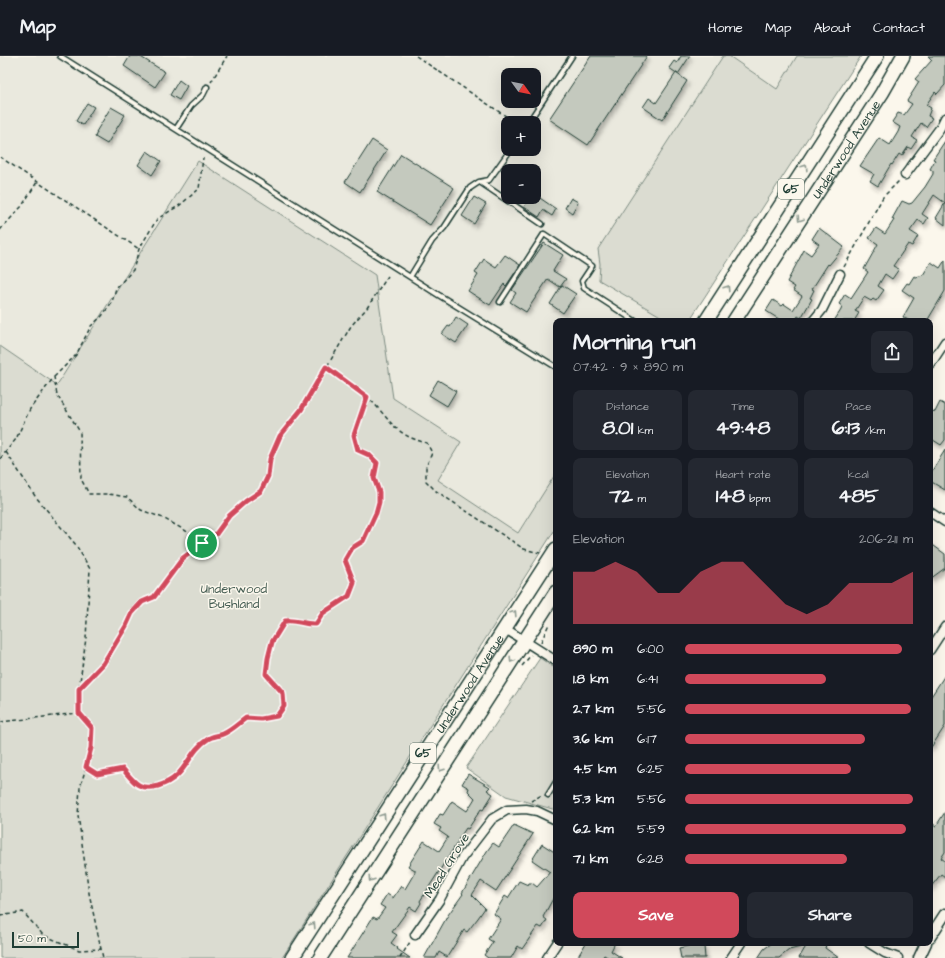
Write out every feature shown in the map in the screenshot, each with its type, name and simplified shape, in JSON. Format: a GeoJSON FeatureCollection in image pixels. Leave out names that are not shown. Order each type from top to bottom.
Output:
{"type":"FeatureCollection","features":[{"type":"Feature","properties":{"kind":"main road","name":"Underwood Avenue"},"geometry":{"type":"LineString","coordinates":[[708,318],[877,56]]}},
{"type":"Feature","properties":{"kind":"main road","name":"Underwood Avenue"},"geometry":{"type":"LineString","coordinates":[[736,318],[878,99],[904,56]]}},
{"type":"Feature","properties":{"kind":"main road","name":"Underwood Avenue"},"geometry":{"type":"LineString","coordinates":[[292,958],[553,554]]}},
{"type":"Feature","properties":{"kind":"main road","name":"Underwood Avenue"},"geometry":{"type":"LineString","coordinates":[[320,958],[553,597]]}},
{"type":"Feature","properties":{"kind":"street"},"geometry":{"type":"LineString","coordinates":[[905,175],[945,118]]}},
{"type":"Feature","properties":{"kind":"street"},"geometry":{"type":"LineString","coordinates":[[815,318],[822,310],[840,274]]}},
{"type":"Feature","properties":{"kind":"street"},"geometry":{"type":"LineString","coordinates":[[933,360],[945,342]]}},
{"type":"Feature","properties":{"kind":"street"},"geometry":{"type":"LineString","coordinates":[[933,514],[945,522]]}},
{"type":"Feature","properties":{"kind":"street"},"geometry":{"type":"LineString","coordinates":[[933,645],[945,627]]}},
{"type":"Feature","properties":{"kind":"street"},"geometry":{"type":"LineString","coordinates":[[504,628],[553,659]]}},
{"type":"Feature","properties":{"kind":"street","name":"Mead Grove"},"geometry":{"type":"LineString","coordinates":[[415,936],[440,899],[462,858],[492,818],[507,810],[526,809],[553,818]]}},
{"type":"Feature","properties":{"kind":"street"},"geometry":{"type":"LineString","coordinates":[[933,932],[945,914]]}},
{"type":"Feature","properties":{"kind":"street"},"geometry":{"type":"LineString","coordinates":[[547,958],[555,946]]}},
{"type":"Feature","properties":{"kind":"street"},"geometry":{"type":"LineString","coordinates":[[731,958],[739,946]]}},
{"type":"Feature","properties":{"kind":"street"},"geometry":{"type":"LineString","coordinates":[[873,946],[887,956],[898,958]]}},
{"type":"Feature","properties":{"kind":"street"},"geometry":{"type":"LineString","coordinates":[[912,958],[924,946]]}},
{"type":"Feature","properties":{"kind":"street"},"geometry":{"type":"LineString","coordinates":[[919,958],[925,946]]}},
{"type":"Feature","properties":{"kind":"lane"},"geometry":{"type":"LineString","coordinates":[[60,56],[410,277],[553,365]]}},
{"type":"Feature","properties":{"kind":"lane"},"geometry":{"type":"LineString","coordinates":[[533,116],[572,56]]}},
{"type":"Feature","properties":{"kind":"lane"},"geometry":{"type":"LineString","coordinates":[[176,129],[191,106],[203,95],[208,87]]}},
{"type":"Feature","properties":{"kind":"lane"},"geometry":{"type":"LineString","coordinates":[[410,277],[432,241],[444,228],[470,188],[479,182],[489,180],[505,156]]}},
{"type":"Feature","properties":{"kind":"lane"},"geometry":{"type":"LineString","coordinates":[[479,182],[542,224]]}},
{"type":"Feature","properties":{"kind":"lane"},"geometry":{"type":"LineString","coordinates":[[500,302],[544,234],[592,266],[582,281],[584,288],[629,318]]}},
{"type":"Feature","properties":{"kind":"lane"},"geometry":{"type":"LineString","coordinates":[[548,795],[553,787]]}},
{"type":"Feature","properties":{"kind":"path"},"geometry":{"type":"LineString","coordinates":[[208,87],[227,56]]}},
{"type":"Feature","properties":{"kind":"path"},"geometry":{"type":"LineString","coordinates":[[416,56],[506,116]]}},
{"type":"Feature","properties":{"kind":"path"},"geometry":{"type":"LineString","coordinates":[[0,157],[139,249]]}},
{"type":"Feature","properties":{"kind":"path"},"geometry":{"type":"LineString","coordinates":[[0,459],[16,440],[30,409],[54,377],[76,355],[91,326],[102,316],[112,302],[116,288],[133,270],[139,249],[156,219],[180,205],[199,189],[203,158]]}},
{"type":"Feature","properties":{"kind":"path"},"geometry":{"type":"LineString","coordinates":[[840,274],[883,197],[905,175]]}},
{"type":"Feature","properties":{"kind":"path"},"geometry":{"type":"LineString","coordinates":[[0,230],[22,206],[37,182]]}},
{"type":"Feature","properties":{"kind":"path"},"geometry":{"type":"LineString","coordinates":[[79,689],[103,664],[137,607],[142,602],[154,597],[183,558],[216,534],[229,516],[246,501],[261,491],[268,476],[270,459],[280,436],[301,410],[351,326],[367,308],[388,276]]}},
{"type":"Feature","properties":{"kind":"path"},"geometry":{"type":"LineString","coordinates":[[326,367],[367,397],[397,430],[412,440],[426,443],[432,453],[426,467],[426,481],[436,491],[524,549],[540,553]]}},
{"type":"Feature","properties":{"kind":"path"},"geometry":{"type":"LineString","coordinates":[[54,377],[57,395],[80,432],[81,479],[89,494],[108,494],[127,497],[141,510],[163,518],[186,531],[202,543]]}},
{"type":"Feature","properties":{"kind":"path"},"geometry":{"type":"LineString","coordinates":[[86,767],[97,774],[123,769],[138,786],[150,788],[165,784],[178,777],[198,748],[209,738],[224,734],[246,718],[261,719],[277,716],[281,711],[284,706],[283,693],[266,674],[272,642],[285,621],[295,620],[305,625],[316,624],[323,613],[349,596],[354,583],[345,560],[352,548],[363,541],[379,502],[379,492],[374,478],[377,463],[369,455],[358,450],[354,435],[367,397]]}},
{"type":"Feature","properties":{"kind":"path"},"geometry":{"type":"LineString","coordinates":[[6,452],[35,496],[76,545],[90,569],[86,638],[79,689],[79,713],[92,728],[91,748],[80,788],[78,815],[89,893],[103,958]]}},
{"type":"Feature","properties":{"kind":"path"},"geometry":{"type":"LineString","coordinates":[[0,722],[79,713]]}},
{"type":"Feature","properties":{"kind":"path"},"geometry":{"type":"LineString","coordinates":[[526,809],[529,802],[543,794],[548,795]]}},
{"type":"Feature","properties":{"kind":"path"},"geometry":{"type":"LineString","coordinates":[[0,916],[23,912],[43,935],[79,950],[101,949]]}},
{"type":"Feature","properties":{"kind":"path"},"geometry":{"type":"LineString","coordinates":[[400,958],[415,936]]}},
{"type":"Feature","properties":{"kind":"shaded area"},"geometry":{"type":"Polygon","coordinates":[[[0,56],[861,56],[691,318],[553,318],[553,533],[282,958],[0,958],[0,56]]]}},
{"type":"Feature","properties":{"kind":"green space"},"geometry":{"type":"Polygon","coordinates":[[[723,56],[729,56],[777,89],[797,56],[861,56],[691,318],[664,318],[599,280],[600,264],[598,249],[723,56]]]}},
{"type":"Feature","properties":{"kind":"green space","name":"Underwood Bushland"},"geometry":{"type":"Polygon","coordinates":[[[198,161],[375,275],[393,398],[461,442],[438,480],[518,533],[553,478],[553,533],[282,958],[0,958],[0,346],[57,385],[198,161]]]}},
{"type":"Feature","properties":{"kind":"green space"},"geometry":{"type":"Polygon","coordinates":[[[540,658],[553,667],[553,809],[506,796],[466,768],[540,658]]]}},
{"type":"Feature","properties":{"kind":"building"},"geometry":{"type":"Polygon","coordinates":[[[130,56],[139,56],[165,72],[155,87],[124,66],[130,56]]]}},
{"type":"Feature","properties":{"kind":"building"},"geometry":{"type":"Polygon","coordinates":[[[591,56],[647,56],[588,145],[549,119],[591,56]]]}},
{"type":"Feature","properties":{"kind":"building"},"geometry":{"type":"Polygon","coordinates":[[[681,56],[690,56],[678,74],[669,68],[674,61],[677,63],[681,56]]]}},
{"type":"Feature","properties":{"kind":"building"},"geometry":{"type":"Polygon","coordinates":[[[928,56],[945,56],[945,85],[937,94],[935,92],[926,105],[931,108],[928,116],[932,118],[926,127],[921,123],[912,137],[917,140],[911,149],[908,147],[902,156],[899,154],[892,165],[891,164],[878,186],[870,181],[874,174],[860,166],[879,138],[890,145],[900,127],[892,122],[898,113],[904,115],[912,104],[907,101],[919,82],[915,79],[932,60],[928,56]]]}},
{"type":"Feature","properties":{"kind":"building"},"geometry":{"type":"Polygon","coordinates":[[[676,73],[687,81],[662,120],[643,107],[649,98],[656,103],[676,73]]]}},
{"type":"Feature","properties":{"kind":"building"},"geometry":{"type":"Polygon","coordinates":[[[179,80],[187,86],[179,100],[170,95],[179,80]]]}},
{"type":"Feature","properties":{"kind":"building"},"geometry":{"type":"Polygon","coordinates":[[[87,103],[94,107],[83,125],[76,121],[87,103]]]}},
{"type":"Feature","properties":{"kind":"building"},"geometry":{"type":"Polygon","coordinates":[[[111,107],[125,115],[107,144],[95,137],[96,132],[111,107]]]}},
{"type":"Feature","properties":{"kind":"building"},"geometry":{"type":"Polygon","coordinates":[[[372,140],[387,150],[360,192],[345,182],[372,140]]]}},
{"type":"Feature","properties":{"kind":"building"},"geometry":{"type":"Polygon","coordinates":[[[945,141],[945,203],[934,195],[922,214],[928,218],[924,224],[918,220],[910,231],[918,236],[912,246],[908,244],[893,266],[899,269],[892,279],[885,274],[878,286],[884,290],[876,301],[873,299],[871,301],[864,297],[855,311],[859,313],[856,318],[836,318],[842,306],[839,304],[845,294],[851,298],[868,272],[864,269],[878,244],[869,238],[876,228],[885,234],[894,220],[892,219],[902,201],[909,204],[912,203],[925,187],[933,174],[933,171],[930,169],[935,160],[933,159],[945,141]]]}},
{"type":"Feature","properties":{"kind":"building"},"geometry":{"type":"Polygon","coordinates":[[[147,151],[161,161],[152,175],[138,165],[147,151]]]}},
{"type":"Feature","properties":{"kind":"building"},"geometry":{"type":"Polygon","coordinates":[[[401,154],[454,188],[430,225],[377,192],[401,154]]]}},
{"type":"Feature","properties":{"kind":"building"},"geometry":{"type":"Polygon","coordinates":[[[474,197],[486,204],[474,224],[462,216],[474,197]]]}},
{"type":"Feature","properties":{"kind":"building"},"geometry":{"type":"Polygon","coordinates":[[[571,198],[578,202],[572,213],[565,208],[571,198]]]}},
{"type":"Feature","properties":{"kind":"building"},"geometry":{"type":"Polygon","coordinates":[[[541,199],[556,209],[552,216],[543,210],[539,217],[524,207],[526,204],[541,204],[541,199]]]}},
{"type":"Feature","properties":{"kind":"building"},"geometry":{"type":"Polygon","coordinates":[[[945,203],[945,225],[936,218],[945,203]]]}},
{"type":"Feature","properties":{"kind":"building"},"geometry":{"type":"Polygon","coordinates":[[[819,228],[844,247],[829,265],[828,264],[812,289],[814,290],[810,298],[812,299],[801,318],[798,316],[797,318],[777,318],[766,311],[773,300],[782,306],[784,304],[793,310],[802,296],[793,290],[795,287],[787,282],[804,250],[811,255],[819,244],[812,239],[819,228]]]}},
{"type":"Feature","properties":{"kind":"building"},"geometry":{"type":"Polygon","coordinates":[[[544,243],[563,255],[553,271],[566,279],[560,287],[548,279],[526,312],[510,302],[516,293],[512,290],[544,243]]]}},
{"type":"Feature","properties":{"kind":"building"},"geometry":{"type":"Polygon","coordinates":[[[505,255],[520,265],[506,286],[504,284],[490,305],[468,291],[478,275],[475,273],[484,259],[496,267],[505,255]]]}},
{"type":"Feature","properties":{"kind":"building"},"geometry":{"type":"Polygon","coordinates":[[[945,260],[945,291],[929,318],[903,317],[914,298],[902,290],[907,283],[909,284],[914,276],[916,277],[923,275],[931,262],[940,268],[945,260]]]}},
{"type":"Feature","properties":{"kind":"building"},"geometry":{"type":"Polygon","coordinates":[[[562,285],[576,294],[563,313],[550,304],[562,285]]]}},
{"type":"Feature","properties":{"kind":"building"},"geometry":{"type":"Polygon","coordinates":[[[456,317],[468,325],[456,343],[442,334],[448,326],[450,327],[456,317]]]}},
{"type":"Feature","properties":{"kind":"building"},"geometry":{"type":"Polygon","coordinates":[[[438,380],[456,391],[447,406],[429,395],[438,380]]]}},
{"type":"Feature","properties":{"kind":"building"},"geometry":{"type":"Polygon","coordinates":[[[940,402],[945,405],[945,440],[941,445],[933,440],[933,411],[935,412],[940,402]]]}},
{"type":"Feature","properties":{"kind":"building"},"geometry":{"type":"Polygon","coordinates":[[[945,450],[945,490],[933,483],[933,469],[945,450]]]}},
{"type":"Feature","properties":{"kind":"building"},"geometry":{"type":"Polygon","coordinates":[[[933,545],[945,554],[945,568],[933,577],[933,545]]]}},
{"type":"Feature","properties":{"kind":"building"},"geometry":{"type":"Polygon","coordinates":[[[945,675],[945,726],[933,744],[933,693],[945,675]]]}},
{"type":"Feature","properties":{"kind":"building"},"geometry":{"type":"Polygon","coordinates":[[[468,774],[490,787],[487,790],[493,794],[483,810],[481,809],[468,829],[466,828],[458,840],[420,901],[421,903],[416,911],[410,907],[392,932],[397,935],[391,943],[410,958],[347,958],[373,917],[377,919],[385,908],[380,905],[387,894],[393,898],[401,886],[405,889],[415,872],[415,870],[408,866],[424,841],[439,851],[448,837],[439,831],[441,828],[434,824],[440,814],[443,815],[452,801],[467,811],[475,798],[468,791],[469,788],[462,784],[468,774]]]}},
{"type":"Feature","properties":{"kind":"building"},"geometry":{"type":"Polygon","coordinates":[[[945,812],[945,852],[941,858],[945,861],[945,877],[941,874],[933,884],[933,824],[936,826],[945,812]]]}},
{"type":"Feature","properties":{"kind":"building"},"geometry":{"type":"Polygon","coordinates":[[[514,825],[533,834],[496,891],[481,881],[472,895],[485,908],[467,932],[464,930],[447,957],[439,952],[436,958],[424,958],[487,851],[493,843],[499,847],[514,825]]]}},
{"type":"Feature","properties":{"kind":"building"},"geometry":{"type":"Polygon","coordinates":[[[542,844],[553,851],[553,899],[543,917],[547,920],[542,928],[538,926],[522,949],[518,946],[511,958],[488,958],[484,955],[493,942],[488,939],[501,919],[494,914],[505,896],[508,898],[519,881],[528,885],[529,883],[532,883],[537,887],[550,872],[532,860],[542,844]]]}},
{"type":"Feature","properties":{"kind":"building"},"geometry":{"type":"Polygon","coordinates":[[[584,946],[614,946],[611,951],[622,958],[609,958],[604,955],[602,958],[577,958],[584,946]]]}},
{"type":"Feature","properties":{"kind":"building"},"geometry":{"type":"Polygon","coordinates":[[[687,946],[704,946],[705,958],[681,958],[679,948],[687,946]]]}},
{"type":"Feature","properties":{"kind":"building"},"geometry":{"type":"Polygon","coordinates":[[[768,946],[805,946],[789,950],[779,958],[758,958],[768,946]]]}},
{"type":"Feature","properties":{"kind":"building"},"geometry":{"type":"Polygon","coordinates":[[[806,946],[826,946],[825,948],[839,958],[799,958],[806,946]]]}},
{"type":"Feature","properties":{"kind":"route"},"geometry":{"type":"LineString","coordinates":[[326,367],[367,397],[354,435],[358,450],[369,455],[377,463],[374,478],[379,492],[379,502],[376,513],[363,541],[352,548],[345,560],[354,583],[349,596],[323,613],[316,624],[305,625],[295,620],[285,621],[272,642],[266,674],[283,693],[284,706],[277,716],[261,719],[246,718],[224,734],[209,738],[198,748],[178,777],[165,784],[150,788],[138,786],[123,769],[97,774],[86,767],[91,748],[92,728],[79,713],[79,689],[103,664],[126,626],[132,613],[142,602],[154,597],[183,558],[202,543],[216,534],[229,516],[246,501],[261,491],[268,476],[270,459],[280,436],[288,424],[301,410],[326,367]]}}]}
